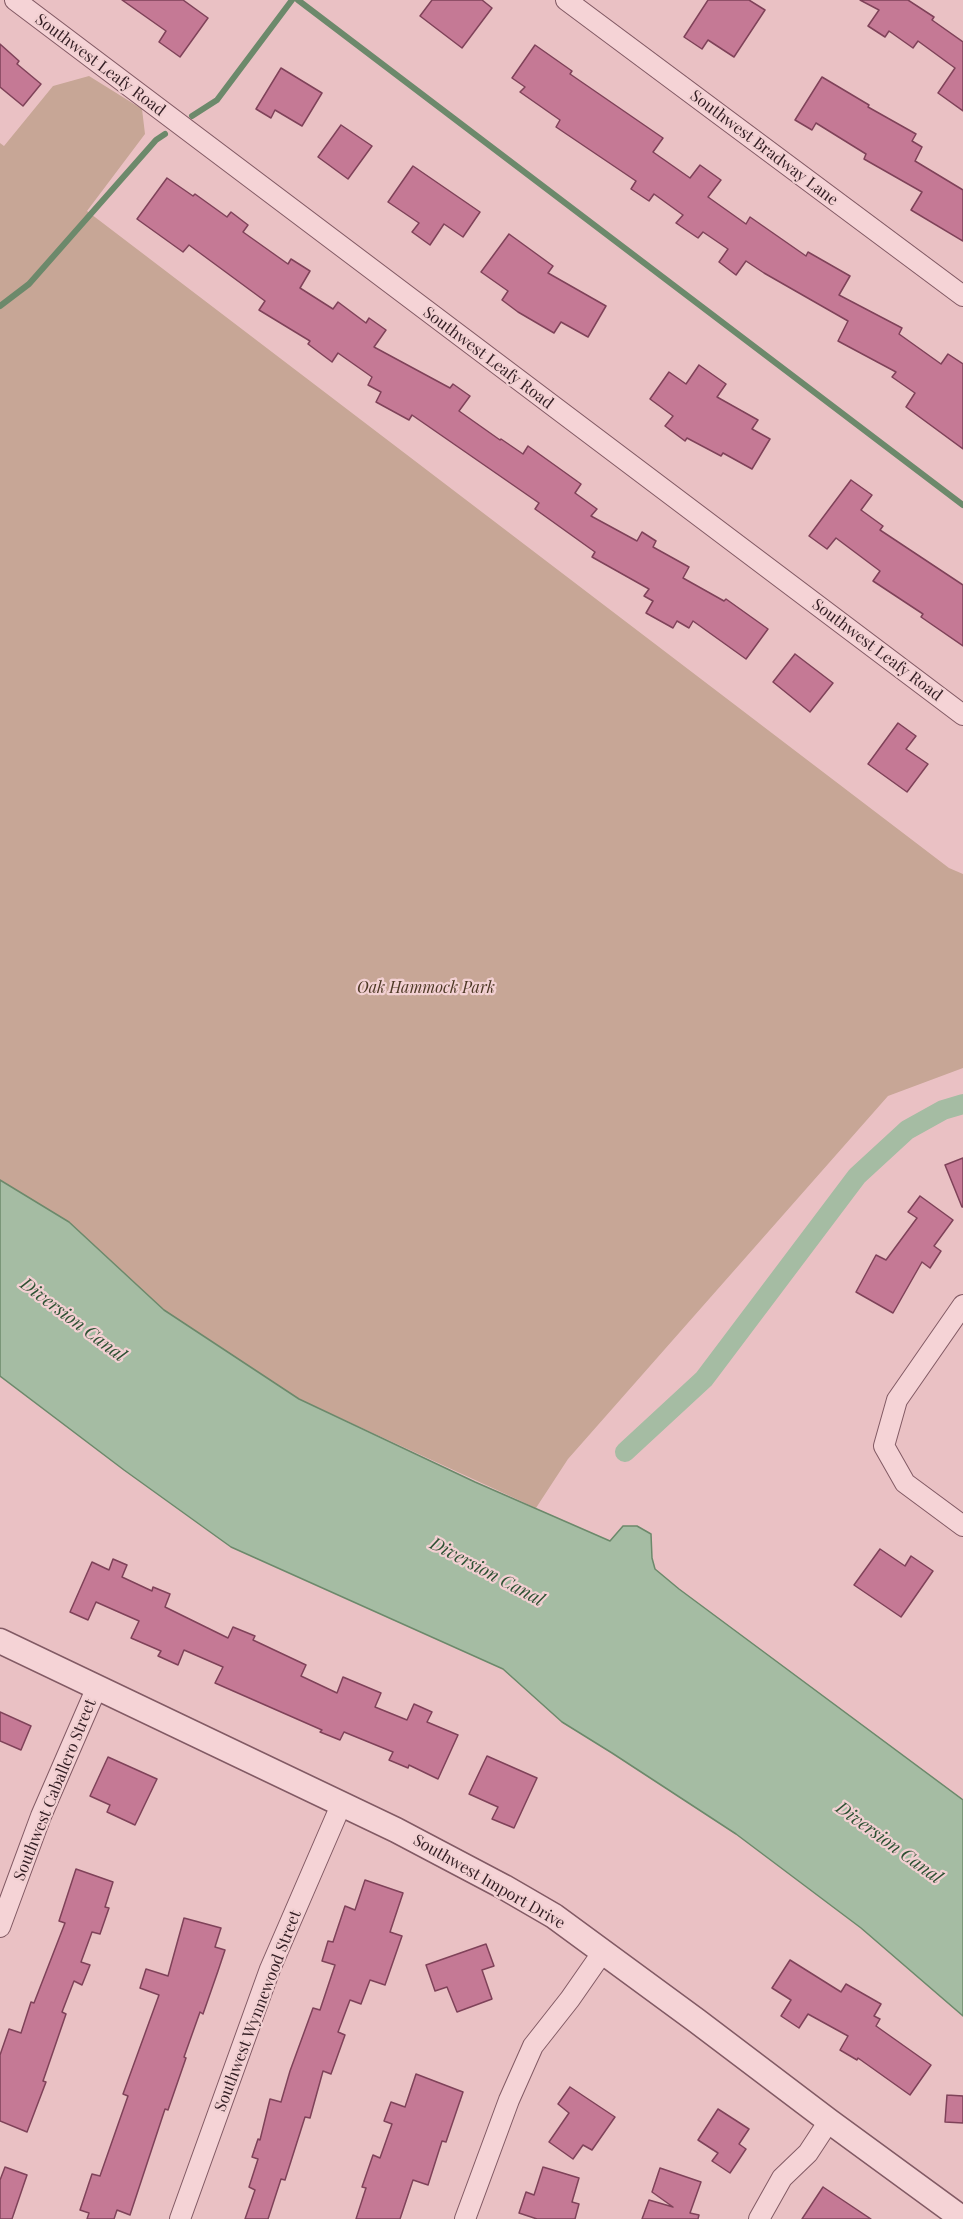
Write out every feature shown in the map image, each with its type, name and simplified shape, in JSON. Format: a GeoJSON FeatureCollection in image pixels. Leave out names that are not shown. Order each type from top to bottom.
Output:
{"type":"FeatureCollection","features":[{"type":"Feature","properties":{"kind":"street","name":"Southwest Leafy Road"},"geometry":{"type":"LineString","coordinates":[[15,0],[963,715]]}},
{"type":"Feature","properties":{"kind":"street","name":"Southwest Bradway Lane"},"geometry":{"type":"LineString","coordinates":[[566,0],[963,296]]}},
{"type":"Feature","properties":{"kind":"street"},"geometry":{"type":"LineString","coordinates":[[963,1305],[897,1400],[884,1446],[905,1483],[963,1526]]}},
{"type":"Feature","properties":{"kind":"street","name":"Southwest Import Drive"},"geometry":{"type":"LineString","coordinates":[[0,1641],[396,1830],[504,1887],[554,1917],[963,2218]]}},
{"type":"Feature","properties":{"kind":"street","name":"Southwest Caballero Street"},"geometry":{"type":"LineString","coordinates":[[0,1927],[41,1816],[97,1687]]}},
{"type":"Feature","properties":{"kind":"street","name":"Southwest Wynnewood Street"},"geometry":{"type":"LineString","coordinates":[[180,2219],[270,1969],[341,1805]]}},
{"type":"Feature","properties":{"kind":"street"},"geometry":{"type":"LineString","coordinates":[[465,2219],[509,2100],[532,2046],[570,2000],[602,1953]]}},
{"type":"Feature","properties":{"kind":"street"},"geometry":{"type":"LineString","coordinates":[[759,2219],[782,2178],[808,2153],[829,2121]]}},
{"type":"Feature","properties":{"kind":"green space","name":"Oak Hammock Park"},"geometry":{"type":"Polygon","coordinates":[[[89,76],[142,109],[145,134],[87,211],[949,868],[963,874],[963,1068],[888,1096],[568,1459],[536,1508],[299,1399],[164,1310],[69,1222],[0,1180],[0,143],[4,146],[53,86],[89,76]]]}},
{"type":"Feature","properties":{"kind":"water","name":"Diversion Canal"},"geometry":{"type":"Polygon","coordinates":[[[0,1180],[69,1222],[164,1310],[299,1399],[475,1482],[610,1541],[623,1526],[637,1526],[651,1534],[655,1569],[963,1800],[963,2016],[861,1928],[736,1834],[562,1722],[503,1669],[231,1547],[0,1376],[0,1180]]]}},
{"type":"Feature","properties":{"kind":"building"},"geometry":{"type":"Polygon","coordinates":[[[122,0],[183,0],[208,18],[180,57],[159,42],[166,31],[122,0]]]}},
{"type":"Feature","properties":{"kind":"building"},"geometry":{"type":"Polygon","coordinates":[[[432,0],[482,0],[492,8],[462,48],[420,16],[432,0]]]}},
{"type":"Feature","properties":{"kind":"building"},"geometry":{"type":"Polygon","coordinates":[[[708,0],[749,0],[765,10],[734,57],[708,40],[702,49],[684,37],[708,0]]]}},
{"type":"Feature","properties":{"kind":"building"},"geometry":{"type":"Polygon","coordinates":[[[860,0],[908,0],[934,17],[932,20],[963,42],[963,111],[938,93],[955,68],[918,41],[913,48],[889,31],[885,37],[868,26],[879,10],[860,0]]]}},
{"type":"Feature","properties":{"kind":"building"},"geometry":{"type":"Polygon","coordinates":[[[0,44],[19,61],[17,64],[41,84],[23,106],[0,87],[0,44]]]}},
{"type":"Feature","properties":{"kind":"building"},"geometry":{"type":"Polygon","coordinates":[[[535,45],[572,71],[570,74],[663,138],[653,152],[690,178],[700,165],[721,180],[708,197],[746,224],[750,217],[806,256],[808,252],[850,276],[839,295],[902,328],[899,334],[941,364],[948,354],[963,364],[963,449],[906,407],[915,393],[892,377],[896,372],[838,341],[848,321],[746,261],[736,275],[719,262],[728,249],[703,232],[698,238],[676,223],[683,215],[654,194],[649,201],[631,189],[636,181],[556,127],[560,120],[520,92],[525,87],[512,78],[535,45]]]}},
{"type":"Feature","properties":{"kind":"building"},"geometry":{"type":"Polygon","coordinates":[[[281,68],[322,93],[302,126],[275,110],[271,118],[256,109],[281,68]]]}},
{"type":"Feature","properties":{"kind":"building"},"geometry":{"type":"Polygon","coordinates":[[[822,77],[869,105],[868,107],[916,134],[912,141],[922,147],[915,161],[963,190],[963,241],[911,210],[922,192],[864,159],[866,154],[816,123],[812,130],[795,120],[822,77]]]}},
{"type":"Feature","properties":{"kind":"building"},"geometry":{"type":"Polygon","coordinates":[[[341,125],[372,146],[348,179],[318,157],[341,125]]]}},
{"type":"Feature","properties":{"kind":"building"},"geometry":{"type":"Polygon","coordinates":[[[413,166],[480,212],[463,237],[444,224],[430,245],[412,232],[419,223],[388,202],[413,166]]]}},
{"type":"Feature","properties":{"kind":"building"},"geometry":{"type":"Polygon","coordinates":[[[167,178],[193,196],[195,194],[227,217],[231,212],[248,225],[243,232],[288,264],[291,259],[310,271],[300,288],[333,309],[338,302],[366,323],[369,318],[386,330],[374,347],[450,388],[453,384],[470,396],[459,411],[523,454],[528,446],[581,484],[575,493],[597,509],[591,516],[637,541],[642,532],[656,541],[653,547],[689,567],[683,578],[724,601],[726,599],[768,629],[746,659],[693,621],[689,628],[677,621],[673,628],[646,613],[653,601],[644,596],[649,589],[592,557],[595,552],[535,509],[539,503],[412,415],[409,420],[376,402],[381,392],[368,385],[372,377],[338,353],[332,362],[308,344],[310,341],[259,310],[265,301],[189,245],[183,252],[137,219],[167,178]]]}},
{"type":"Feature","properties":{"kind":"building"},"geometry":{"type":"Polygon","coordinates":[[[509,234],[553,266],[548,273],[606,306],[588,337],[561,322],[554,333],[502,300],[508,291],[481,272],[509,234]]]}},
{"type":"Feature","properties":{"kind":"building"},"geometry":{"type":"Polygon","coordinates":[[[699,365],[726,384],[717,397],[758,420],[752,429],[770,439],[752,469],[723,453],[721,456],[687,438],[685,441],[665,426],[673,416],[650,399],[669,372],[686,384],[699,365]]]}},
{"type":"Feature","properties":{"kind":"building"},"geometry":{"type":"Polygon","coordinates":[[[851,480],[872,495],[861,510],[883,526],[880,530],[963,585],[963,646],[921,617],[923,614],[873,581],[880,571],[836,538],[827,549],[809,536],[851,480]]]}},
{"type":"Feature","properties":{"kind":"building"},"geometry":{"type":"Polygon","coordinates":[[[795,654],[833,683],[810,712],[773,682],[795,654]]]}},
{"type":"Feature","properties":{"kind":"building"},"geometry":{"type":"Polygon","coordinates":[[[898,723],[916,736],[906,749],[928,764],[907,792],[868,764],[898,723]]]}},
{"type":"Feature","properties":{"kind":"building"},"geometry":{"type":"Polygon","coordinates":[[[963,1158],[963,1207],[962,1207],[945,1165],[963,1158]]]}},
{"type":"Feature","properties":{"kind":"building"},"geometry":{"type":"Polygon","coordinates":[[[920,1196],[953,1220],[934,1246],[941,1251],[930,1268],[922,1262],[893,1313],[856,1292],[876,1255],[886,1260],[917,1218],[908,1212],[920,1196]]]}},
{"type":"Feature","properties":{"kind":"building"},"geometry":{"type":"Polygon","coordinates":[[[880,1549],[905,1566],[911,1556],[933,1571],[901,1617],[854,1585],[880,1549]]]}},
{"type":"Feature","properties":{"kind":"building"},"geometry":{"type":"Polygon","coordinates":[[[113,1559],[127,1565],[122,1577],[152,1591],[153,1587],[170,1594],[165,1607],[228,1638],[233,1627],[255,1636],[253,1640],[306,1665],[301,1676],[337,1693],[343,1677],[381,1693],[375,1707],[407,1720],[414,1704],[432,1712],[427,1722],[458,1735],[438,1779],[409,1765],[408,1768],[389,1760],[393,1752],[344,1732],[340,1740],[215,1683],[223,1667],[184,1650],[178,1665],[158,1656],[161,1651],[131,1638],[139,1621],[96,1602],[88,1620],[70,1612],[92,1562],[109,1570],[113,1559]]]}},
{"type":"Feature","properties":{"kind":"building"},"geometry":{"type":"Polygon","coordinates":[[[0,1712],[31,1726],[21,1750],[0,1741],[0,1712]]]}},
{"type":"Feature","properties":{"kind":"building"},"geometry":{"type":"Polygon","coordinates":[[[487,1756],[537,1778],[514,1828],[492,1819],[498,1807],[469,1794],[487,1756]]]}},
{"type":"Feature","properties":{"kind":"building"},"geometry":{"type":"Polygon","coordinates":[[[108,1757],[157,1779],[135,1825],[107,1812],[110,1805],[90,1796],[108,1757]]]}},
{"type":"Feature","properties":{"kind":"building"},"geometry":{"type":"Polygon","coordinates":[[[76,1869],[113,1882],[105,1907],[109,1908],[100,1934],[92,1932],[81,1962],[90,1965],[82,1985],[74,1981],[62,2012],[66,2014],[43,2081],[46,2082],[27,2132],[0,2121],[0,2055],[9,2029],[21,2033],[31,2002],[34,2003],[65,1923],[59,1921],[76,1869]]]}},
{"type":"Feature","properties":{"kind":"building"},"geometry":{"type":"Polygon","coordinates":[[[365,1880],[403,1893],[390,1932],[402,1936],[385,1985],[370,1980],[361,2004],[350,2000],[338,2032],[345,2035],[331,2074],[323,2071],[310,2118],[305,2117],[285,2180],[281,2179],[268,2219],[245,2219],[255,2190],[249,2187],[258,2159],[252,2157],[258,2139],[260,2140],[270,2099],[281,2102],[313,2008],[320,2010],[335,1965],[322,1961],[328,1941],[333,1942],[345,1906],[355,1910],[365,1880]]]}},
{"type":"Feature","properties":{"kind":"building"},"geometry":{"type":"Polygon","coordinates":[[[184,1918],[221,1928],[215,1947],[225,1950],[203,2014],[200,2012],[168,2110],[165,2109],[130,2215],[117,2210],[114,2219],[87,2219],[89,2213],[80,2210],[92,2174],[100,2176],[128,2096],[123,2094],[159,1995],[140,1988],[146,1969],[168,1976],[184,1918]]]}},
{"type":"Feature","properties":{"kind":"building"},"geometry":{"type":"Polygon","coordinates":[[[486,1944],[494,1966],[482,1970],[492,1999],[457,2012],[447,1987],[435,1991],[426,1965],[486,1944]]]}},
{"type":"Feature","properties":{"kind":"building"},"geometry":{"type":"Polygon","coordinates":[[[790,1960],[841,1992],[846,1984],[881,2004],[874,2016],[880,2019],[876,2026],[931,2065],[910,2095],[858,2058],[857,2060],[840,2050],[848,2036],[808,2014],[799,2028],[781,2016],[791,2000],[772,1988],[790,1960]]]}},
{"type":"Feature","properties":{"kind":"building"},"geometry":{"type":"Polygon","coordinates":[[[416,2074],[463,2092],[446,2142],[442,2141],[428,2185],[413,2180],[400,2219],[356,2219],[366,2188],[362,2187],[373,2155],[380,2158],[392,2124],[384,2121],[391,2102],[405,2107],[416,2074]]]}},
{"type":"Feature","properties":{"kind":"building"},"geometry":{"type":"Polygon","coordinates":[[[570,2087],[615,2117],[592,2150],[583,2145],[573,2159],[549,2142],[569,2113],[558,2104],[570,2087]]]}},
{"type":"Feature","properties":{"kind":"building"},"geometry":{"type":"Polygon","coordinates":[[[947,2095],[963,2096],[963,2123],[945,2122],[947,2095]]]}},
{"type":"Feature","properties":{"kind":"building"},"geometry":{"type":"Polygon","coordinates":[[[718,2109],[749,2129],[739,2144],[746,2149],[730,2173],[712,2161],[718,2153],[698,2140],[718,2109]]]}},
{"type":"Feature","properties":{"kind":"building"},"geometry":{"type":"Polygon","coordinates":[[[5,2167],[27,2175],[12,2219],[0,2219],[0,2180],[5,2167]]]}},
{"type":"Feature","properties":{"kind":"building"},"geometry":{"type":"Polygon","coordinates":[[[543,2167],[579,2178],[572,2202],[579,2204],[575,2219],[537,2219],[519,2213],[526,2192],[534,2195],[543,2167]]]}},
{"type":"Feature","properties":{"kind":"building"},"geometry":{"type":"Polygon","coordinates":[[[660,2168],[701,2182],[690,2213],[699,2215],[698,2219],[642,2219],[649,2200],[673,2207],[652,2192],[660,2168]]]}},
{"type":"Feature","properties":{"kind":"building"},"geometry":{"type":"Polygon","coordinates":[[[823,2187],[871,2219],[802,2219],[823,2187]]]}},
{"type":"Feature","properties":{"kind":"waterway"},"geometry":{"type":"LineString","coordinates":[[192,116],[217,100],[292,0]]}},
{"type":"Feature","properties":{"kind":"waterway"},"geometry":{"type":"LineString","coordinates":[[298,0],[963,505]]}},
{"type":"Feature","properties":{"kind":"waterway"},"geometry":{"type":"LineString","coordinates":[[0,306],[29,284],[156,140],[165,134]]}},
{"type":"Feature","properties":{"kind":"waterway"},"geometry":{"type":"LineString","coordinates":[[625,1452],[704,1379],[857,1176],[907,1130],[943,1110],[963,1104]]}}]}
